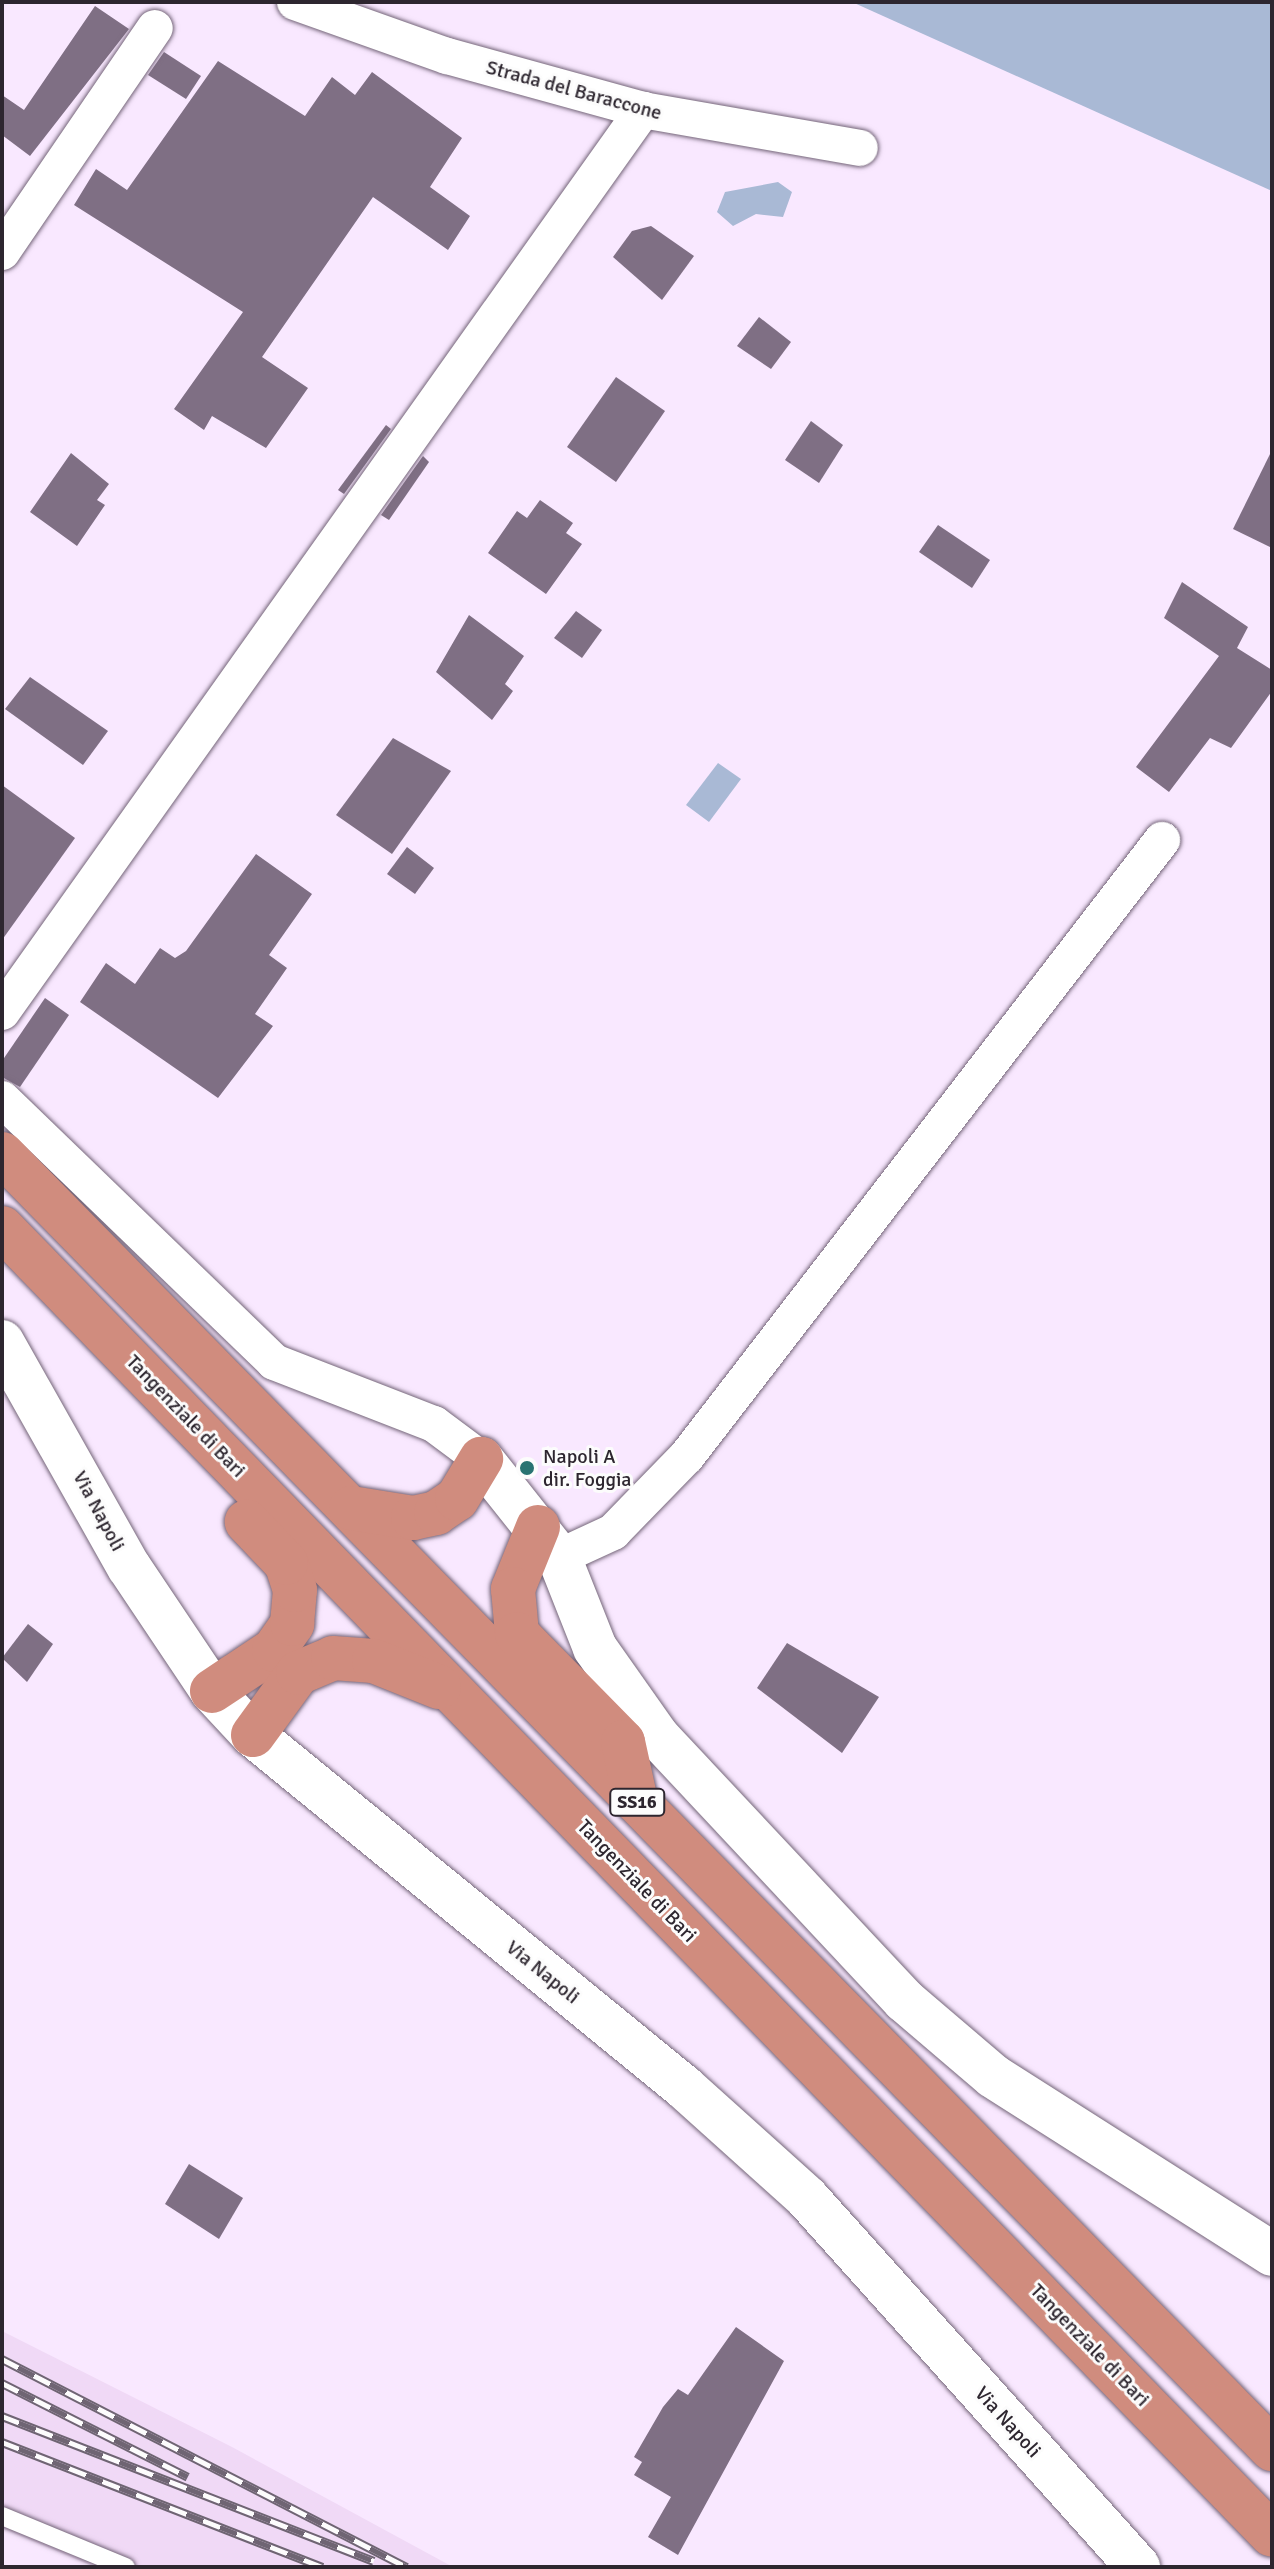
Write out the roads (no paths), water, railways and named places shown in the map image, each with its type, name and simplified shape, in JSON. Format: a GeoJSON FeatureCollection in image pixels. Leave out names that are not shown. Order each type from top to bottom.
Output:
{"type":"FeatureCollection","features":[{"type":"Feature","properties":{"kind":"highway","name":"SS16"},"geometry":{"type":"LineString","coordinates":[[2,1154],[1272,2449]]}},
{"type":"Feature","properties":{"kind":"highway","name":"Tangenziale di Bari"},"geometry":{"type":"LineString","coordinates":[[2,1228],[1272,2535]]}},
{"type":"Feature","properties":{"kind":"highway"},"geometry":{"type":"LineString","coordinates":[[154,1382],[185,1455],[286,1563],[295,1590],[292,1624],[274,1650],[212,1691]]}},
{"type":"Feature","properties":{"kind":"highway"},"geometry":{"type":"LineString","coordinates":[[351,1508],[413,1518],[436,1513],[457,1499],[481,1459]]}},
{"type":"Feature","properties":{"kind":"highway"},"geometry":{"type":"LineString","coordinates":[[548,1542],[513,1589],[517,1634],[623,1742],[636,1801]]}},
{"type":"Feature","properties":{"kind":"highway"},"geometry":{"type":"LineString","coordinates":[[253,1735],[298,1673],[333,1658],[374,1661],[453,1693]]}},
{"type":"Feature","properties":{"kind":"street","name":"Strada del Baraccone"},"geometry":{"type":"LineString","coordinates":[[295,2],[447,56],[643,110],[860,148]]}},
{"type":"Feature","properties":{"kind":"street"},"geometry":{"type":"LineString","coordinates":[[2,252],[155,28]]}},
{"type":"Feature","properties":{"kind":"street"},"geometry":{"type":"LineString","coordinates":[[2,1012],[643,110]]}},
{"type":"Feature","properties":{"kind":"street"},"geometry":{"type":"LineString","coordinates":[[548,1542],[613,1532],[687,1456],[1162,840]]}},
{"type":"Feature","properties":{"kind":"street"},"geometry":{"type":"LineString","coordinates":[[2,1099],[274,1362],[434,1424],[481,1459],[548,1542],[595,1648],[657,1736],[904,2000],[993,2076],[1272,2254]]}},
{"type":"Feature","properties":{"kind":"street","name":"Via Napoli"},"geometry":{"type":"LineString","coordinates":[[2,1342],[129,1567],[212,1691],[253,1735],[685,2088],[807,2198],[1138,2567]]}},
{"type":"Feature","properties":{"kind":"lane"},"geometry":{"type":"LineString","coordinates":[[2,2516],[126,2567]]}},
{"type":"Feature","properties":{"kind":"water"},"geometry":{"type":"Polygon","coordinates":[[[852,2],[1272,2],[1272,191],[852,2]]]}},
{"type":"Feature","properties":{"kind":"water"},"geometry":{"type":"Polygon","coordinates":[[[778,182],[792,192],[783,217],[756,214],[733,226],[717,212],[725,192],[778,182]]]}},
{"type":"Feature","properties":{"kind":"water"},"geometry":{"type":"Polygon","coordinates":[[[718,763],[741,779],[709,822],[686,805],[718,763]]]}},
{"type":"Feature","properties":{"kind":"railway"},"geometry":{"type":"LineString","coordinates":[[2,2359],[407,2567]]}},
{"type":"Feature","properties":{"kind":"railway"},"geometry":{"type":"LineString","coordinates":[[2,2383],[188,2477]]}},
{"type":"Feature","properties":{"kind":"railway"},"geometry":{"type":"LineString","coordinates":[[2,2416],[374,2561]]}},
{"type":"Feature","properties":{"kind":"railway"},"geometry":{"type":"LineString","coordinates":[[2,2442],[323,2567]]}},
{"type":"Feature","properties":{"kind":"place","name":"Napoli A dir. Foggia"},"geometry":{"type":"Point","coordinates":[527,1468]}}]}
